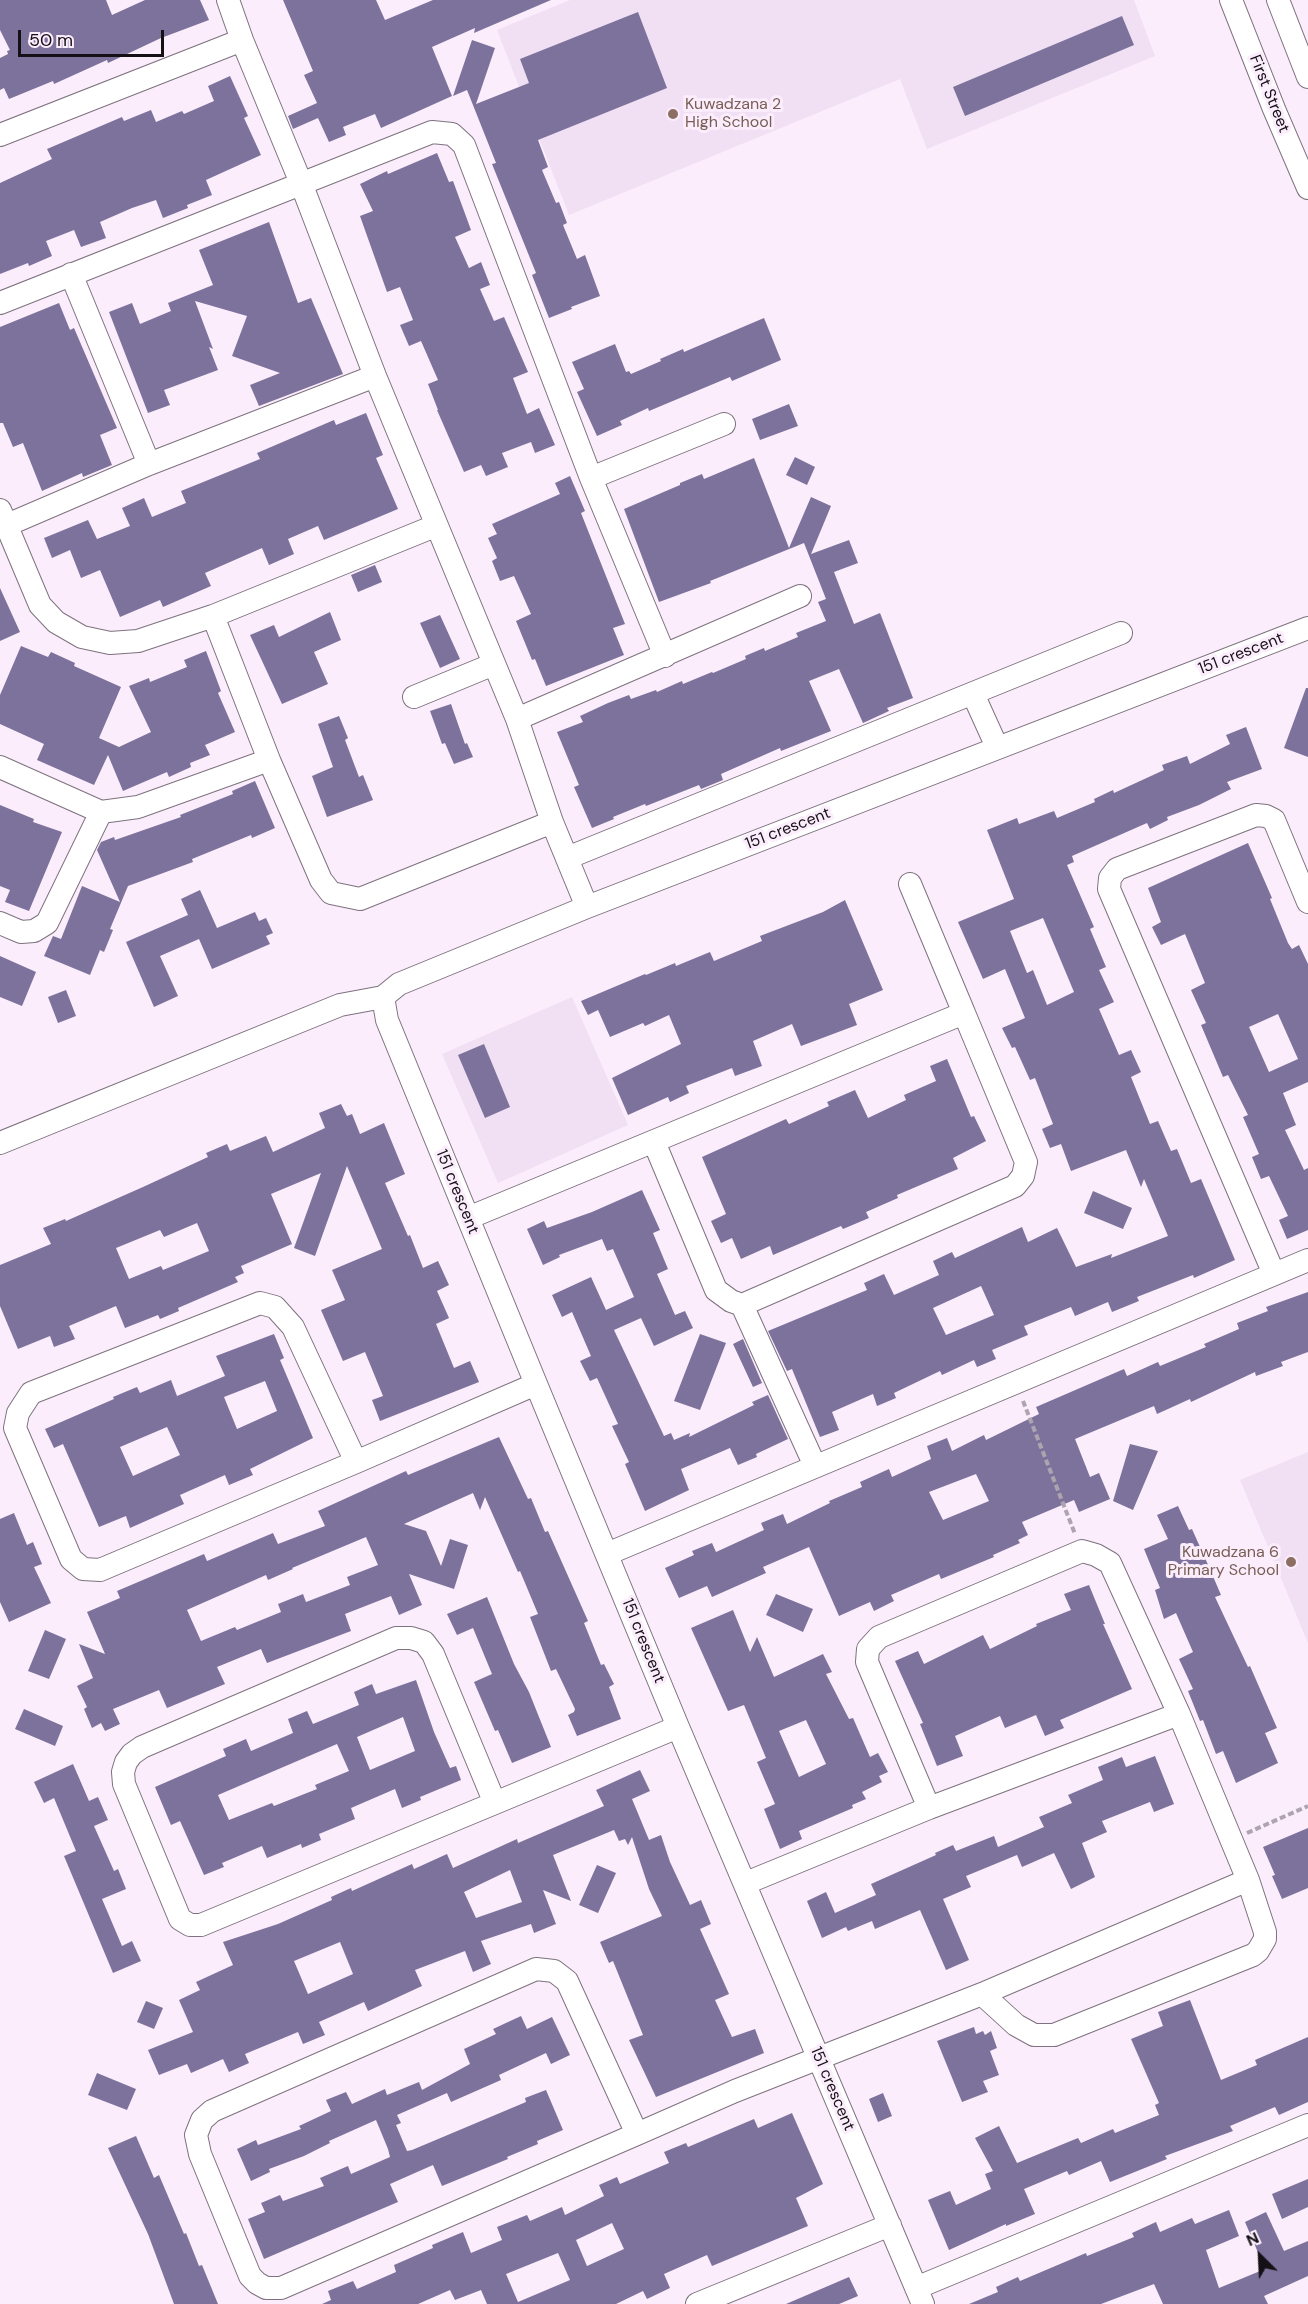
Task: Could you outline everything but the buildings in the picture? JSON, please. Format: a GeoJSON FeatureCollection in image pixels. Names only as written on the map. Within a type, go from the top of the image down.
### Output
{"type":"FeatureCollection","features":[{"type":"Feature","properties":{"kind":"street"},"geometry":{"type":"LineString","coordinates":[[228,0],[435,526],[517,719],[552,822],[587,907]]}},
{"type":"Feature","properties":{"kind":"street","name":"First Street"},"geometry":{"type":"LineString","coordinates":[[1231,0],[1308,188]]}},
{"type":"Feature","properties":{"kind":"street"},"geometry":{"type":"LineString","coordinates":[[1278,0],[1308,76]]}},
{"type":"Feature","properties":{"kind":"street"},"geometry":{"type":"LineString","coordinates":[[0,135],[242,40]]}},
{"type":"Feature","properties":{"kind":"street"},"geometry":{"type":"LineString","coordinates":[[0,303],[432,132],[452,134],[464,145],[591,478],[665,656]]}},
{"type":"Feature","properties":{"kind":"street"},"geometry":{"type":"LineString","coordinates":[[71,274],[149,464]]}},
{"type":"Feature","properties":{"kind":"street"},"geometry":{"type":"LineString","coordinates":[[375,376],[4,518],[40,605],[56,622],[82,637],[110,643],[138,642],[213,616],[435,526]]}},
{"type":"Feature","properties":{"kind":"street"},"geometry":{"type":"LineString","coordinates":[[591,478],[724,424]]}},
{"type":"Feature","properties":{"kind":"street"},"geometry":{"type":"LineString","coordinates":[[517,719],[800,596]]}},
{"type":"Feature","properties":{"kind":"street"},"geometry":{"type":"LineString","coordinates":[[213,616],[269,760],[321,880],[332,893],[360,899],[552,822]]}},
{"type":"Feature","properties":{"kind":"street","name":"151 crescent"},"geometry":{"type":"LineString","coordinates":[[919,2296],[536,1384],[387,1020],[383,997],[399,984],[587,907],[1308,628]]}},
{"type":"Feature","properties":{"kind":"street"},"geometry":{"type":"LineString","coordinates":[[567,858],[1121,633]]}},
{"type":"Feature","properties":{"kind":"street"},"geometry":{"type":"LineString","coordinates":[[414,697],[494,664]]}},
{"type":"Feature","properties":{"kind":"street"},"geometry":{"type":"LineString","coordinates":[[973,694],[997,747]]}},
{"type":"Feature","properties":{"kind":"street"},"geometry":{"type":"LineString","coordinates":[[0,767],[101,813],[138,807],[269,760]]}},
{"type":"Feature","properties":{"kind":"street"},"geometry":{"type":"LineString","coordinates":[[0,923],[21,932],[34,931],[47,923],[101,813]]}},
{"type":"Feature","properties":{"kind":"street"},"geometry":{"type":"LineString","coordinates":[[1274,1274],[1109,889],[1110,878],[1117,869],[1256,815],[1266,816],[1274,820],[1308,902]]}},
{"type":"Feature","properties":{"kind":"street"},"geometry":{"type":"LineString","coordinates":[[654,1142],[716,1290],[731,1301],[742,1305],[1014,1186],[1023,1176],[1026,1162],[910,884]]}},
{"type":"Feature","properties":{"kind":"street"},"geometry":{"type":"LineString","coordinates":[[0,1143],[340,1005],[383,997]]}},
{"type":"Feature","properties":{"kind":"street"},"geometry":{"type":"LineString","coordinates":[[468,1218],[964,1013]]}},
{"type":"Feature","properties":{"kind":"street"},"geometry":{"type":"LineString","coordinates":[[607,1554],[1308,1260]]}},
{"type":"Feature","properties":{"kind":"street"},"geometry":{"type":"LineString","coordinates":[[357,1462],[293,1327],[275,1307],[260,1303],[31,1393],[18,1413],[15,1428],[71,1560],[82,1569],[100,1570],[357,1462],[536,1384]]}},
{"type":"Feature","properties":{"kind":"street"},"geometry":{"type":"LineString","coordinates":[[742,1305],[815,1467]]}},
{"type":"Feature","properties":{"kind":"street"},"geometry":{"type":"LineString","coordinates":[[929,1808],[867,1662],[868,1649],[879,1637],[1082,1551],[1096,1555],[1110,1563],[1179,1714],[1248,1880],[1265,1932],[1262,1946],[1253,1955],[1054,2035],[1034,2035],[1016,2025],[982,1994]]}},
{"type":"Feature","properties":{"kind":"street"},"geometry":{"type":"LineString","coordinates":[[494,1802],[433,1654],[424,1642],[411,1638],[396,1638],[142,1747],[132,1754],[123,1772],[124,1784],[180,1919],[190,1925],[201,1925],[678,1726]]}},
{"type":"Feature","properties":{"kind":"street"},"geometry":{"type":"LineString","coordinates":[[746,1883],[929,1808],[1179,1714]]}},
{"type":"Feature","properties":{"kind":"street"},"geometry":{"type":"LineString","coordinates":[[638,2134],[567,1981],[554,1971],[536,1969],[212,2111],[202,2120],[196,2135],[200,2154],[250,2276],[266,2288],[280,2288],[819,2057],[982,1994],[1248,1880]]}},
{"type":"Feature","properties":{"kind":"street"},"geometry":{"type":"LineString","coordinates":[[919,2296],[1308,2125]]}},
{"type":"Feature","properties":{"kind":"street"},"geometry":{"type":"LineString","coordinates":[[704,2303],[890,2225]]}},
{"type":"Feature","properties":{"kind":"path"},"geometry":{"type":"LineString","coordinates":[[1015,1382],[1082,1551]]}},
{"type":"Feature","properties":{"kind":"path"},"geometry":{"type":"LineString","coordinates":[[1230,1840],[1308,1806]]}},
{"type":"Feature","properties":{"kind":"shaded area","name":"Kuwadzana 2 High School"},"geometry":{"type":"Polygon","coordinates":[[[570,0],[1134,0],[1155,56],[927,149],[900,79],[569,215],[497,30],[570,0]]]}},
{"type":"Feature","properties":{"kind":"shaded area"},"geometry":{"type":"Polygon","coordinates":[[[572,997],[628,1125],[498,1183],[442,1054],[572,997]]]}},
{"type":"Feature","properties":{"kind":"shaded area","name":"Kuwadzana 6 Primary School"},"geometry":{"type":"Polygon","coordinates":[[[1308,1452],[1308,1643],[1240,1480],[1308,1452]]]}},
{"type":"Feature","properties":{"kind":"place","name":"Kuwadzana 2 High School"},"geometry":{"type":"Point","coordinates":[673,114]}},
{"type":"Feature","properties":{"kind":"place","name":"Kuwadzana 6 Primary School"},"geometry":{"type":"Point","coordinates":[1291,1562]}}]}
